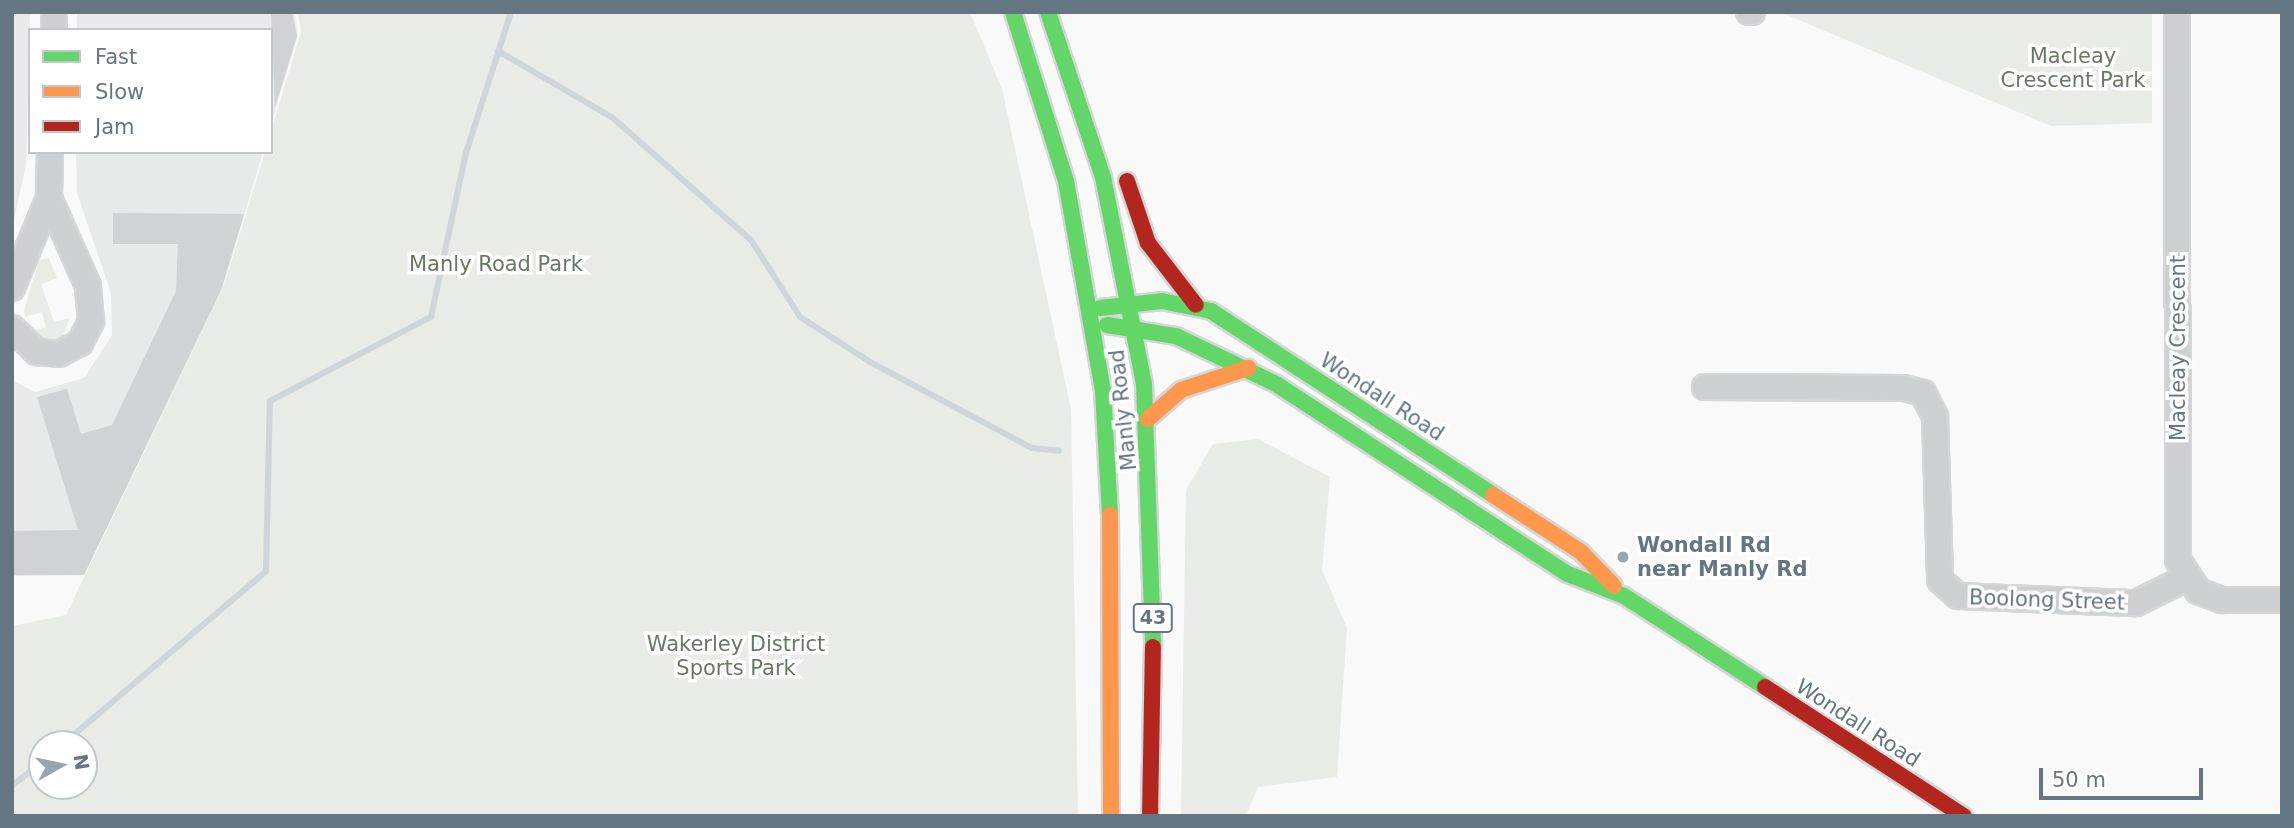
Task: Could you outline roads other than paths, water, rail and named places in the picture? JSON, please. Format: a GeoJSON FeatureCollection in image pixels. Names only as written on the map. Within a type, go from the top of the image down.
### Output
{"type":"FeatureCollection","features":[{"type":"Feature","properties":{"kind":"main road","name":"Manly Road"},"geometry":{"type":"LineString","coordinates":[[1013,12],[1052,127],[1092,316],[1111,495],[1111,816]]}},
{"type":"Feature","properties":{"kind":"main road","name":"Manly Road"},"geometry":{"type":"LineString","coordinates":[[1048,12],[1103,177],[1131,303],[1148,419],[1154,553],[1150,816]]}},
{"type":"Feature","properties":{"kind":"main road"},"geometry":{"type":"LineString","coordinates":[[1065,12],[1074,29]]}},
{"type":"Feature","properties":{"kind":"main road"},"geometry":{"type":"LineString","coordinates":[[1122,166],[1148,243],[1196,305]]}},
{"type":"Feature","properties":{"kind":"main road"},"geometry":{"type":"LineString","coordinates":[[1092,316],[1131,303],[1196,305]]}},
{"type":"Feature","properties":{"kind":"main road","name":"Wondall Road"},"geometry":{"type":"LineString","coordinates":[[1196,305],[1581,552],[1624,596]]}},
{"type":"Feature","properties":{"kind":"main road","name":"Wondall Road"},"geometry":{"type":"LineString","coordinates":[[1092,316],[1176,336],[1248,368],[1568,574],[1624,596],[1964,816]]}},
{"type":"Feature","properties":{"kind":"main road"},"geometry":{"type":"LineString","coordinates":[[1148,419],[1181,390],[1248,368]]}},
{"type":"Feature","properties":{"kind":"street","name":"Macleay Crescent"},"geometry":{"type":"LineString","coordinates":[[2177,12],[2178,560],[2185,579]]}},
{"type":"Feature","properties":{"kind":"street"},"geometry":{"type":"LineString","coordinates":[[12,288],[48,198],[50,154]]}},
{"type":"Feature","properties":{"kind":"street"},"geometry":{"type":"LineString","coordinates":[[12,328],[37,352],[59,354],[80,343],[91,321],[88,286],[48,198]]}},
{"type":"Feature","properties":{"kind":"street","name":"Boolong Street"},"geometry":{"type":"LineString","coordinates":[[1705,387],[1923,393],[1935,417],[1940,580],[1958,596],[2136,603],[2185,579]]}},
{"type":"Feature","properties":{"kind":"street"},"geometry":{"type":"LineString","coordinates":[[2185,579],[2222,600],[2282,600]]}},
{"type":"Feature","properties":{"kind":"waterway"},"geometry":{"type":"LineString","coordinates":[[79,730],[266,571],[270,401],[431,317],[466,153],[511,12]]}},
{"type":"Feature","properties":{"kind":"waterway"},"geometry":{"type":"LineString","coordinates":[[498,51],[613,118],[751,240],[800,317],[870,362],[1032,448],[1059,451]]}},
{"type":"Feature","properties":{"kind":"waterway"},"geometry":{"type":"LineString","coordinates":[[12,786],[28,773]]}},
{"type":"Feature","properties":{"kind":"place","name":"Wondall Rd near Manly Rd"},"geometry":{"type":"Point","coordinates":[1623,557]}},
{"type":"Feature","properties":{"kind":"park label","name":"Macleay Crescent Park"},"geometry":{"type":"Point","coordinates":[2073,68]}},
{"type":"Feature","properties":{"kind":"park label","name":"Manly Road Park"},"geometry":{"type":"Point","coordinates":[496,264]}},
{"type":"Feature","properties":{"kind":"park label","name":"Wakerley District Sports Park"},"geometry":{"type":"Point","coordinates":[736,656]}}]}
